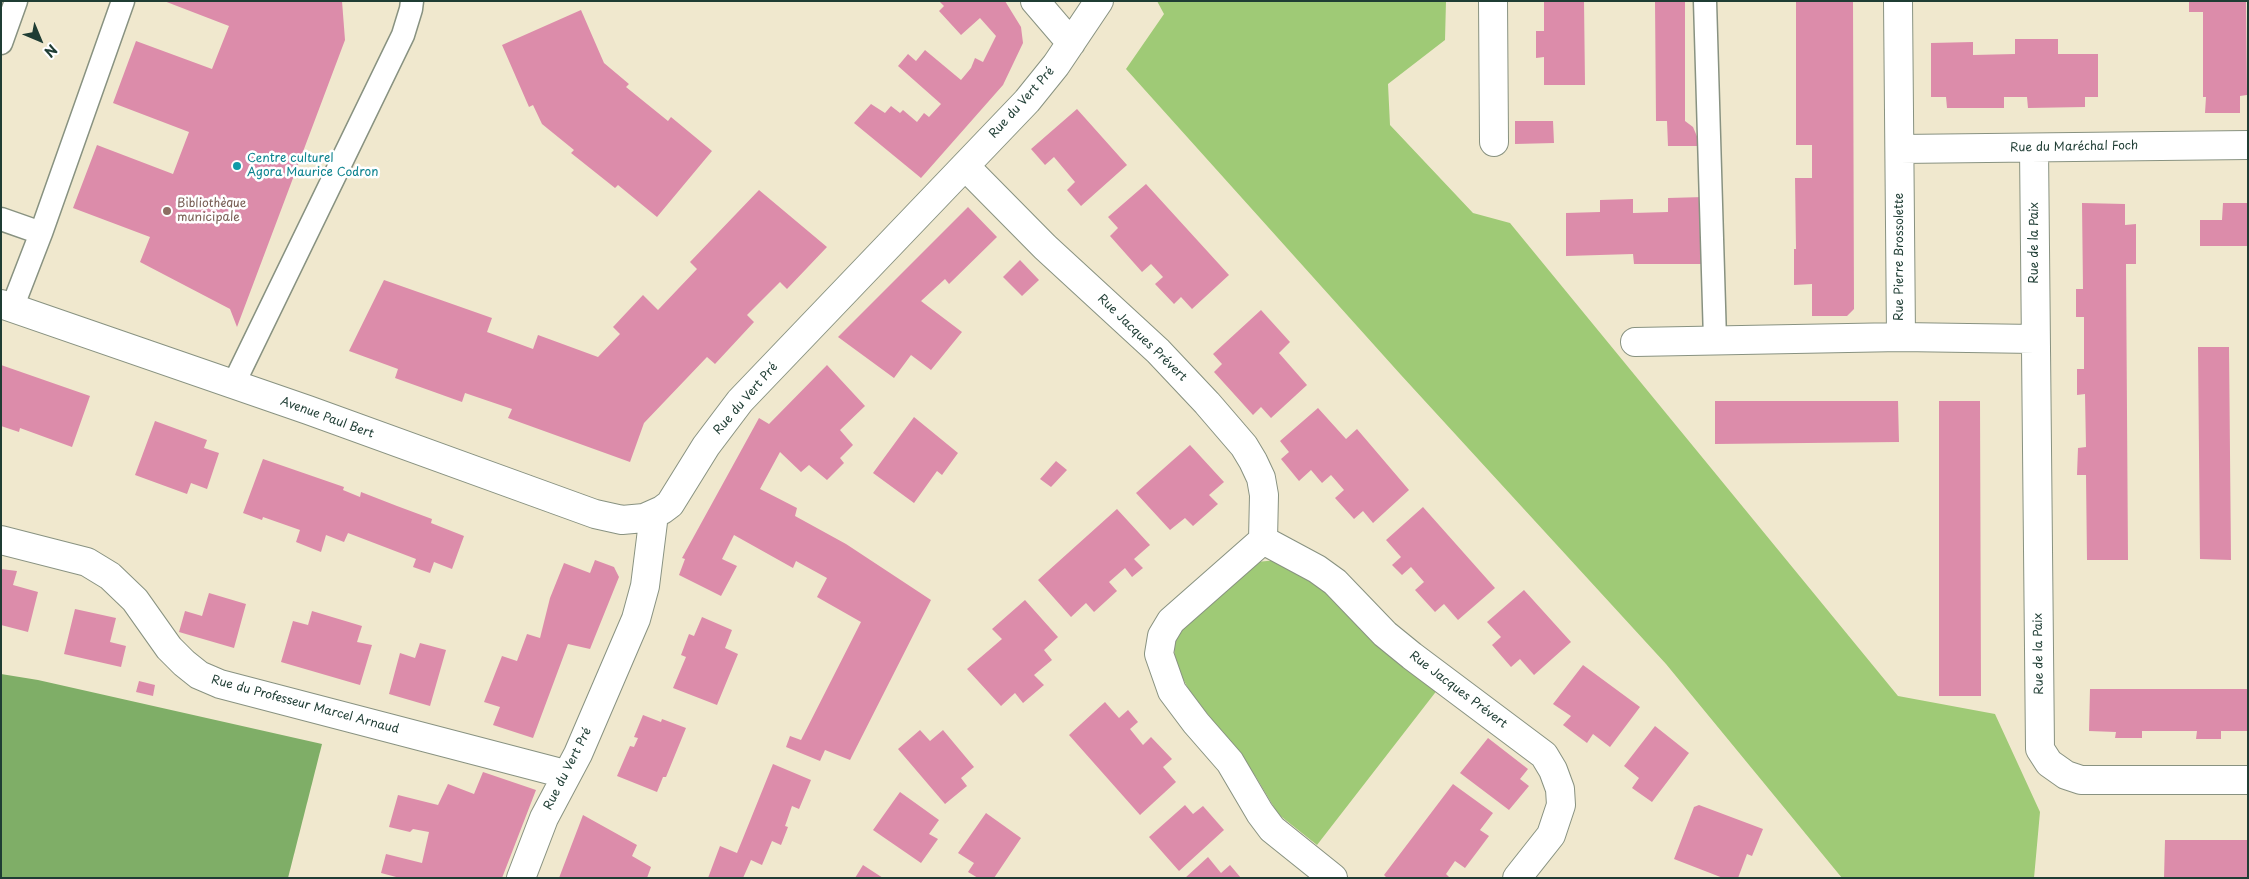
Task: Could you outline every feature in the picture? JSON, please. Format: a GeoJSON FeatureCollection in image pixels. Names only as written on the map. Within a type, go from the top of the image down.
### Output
{"type":"FeatureCollection","features":[{"type":"Feature","properties":{"kind":"street"},"geometry":{"type":"LineString","coordinates":[[1034,1],[1072,43]]}},
{"type":"Feature","properties":{"kind":"street","name":"Rue du Vert Pré"},"geometry":{"type":"LineString","coordinates":[[521,878],[544,818],[586,735],[636,620],[645,586],[654,514],[670,504],[706,446],[740,401],[1027,100],[1072,43],[1100,1]]}},
{"type":"Feature","properties":{"kind":"street"},"geometry":{"type":"LineString","coordinates":[[1493,1],[1494,142]]}},
{"type":"Feature","properties":{"kind":"street","name":"Rue Pierre Brossolette"},"geometry":{"type":"LineString","coordinates":[[1635,342],[1900,337],[1898,1]]}},
{"type":"Feature","properties":{"kind":"street","name":"Rue du Maréchal Foch"},"geometry":{"type":"LineString","coordinates":[[1900,149],[2248,145]]}},
{"type":"Feature","properties":{"kind":"street","name":"Rue de la Paix"},"geometry":{"type":"LineString","coordinates":[[2034,148],[2040,749],[2049,763],[2066,775],[2081,780],[2248,780]]}},
{"type":"Feature","properties":{"kind":"street","name":"Rue Jacques Prévert"},"geometry":{"type":"LineString","coordinates":[[965,166],[1046,246],[1158,351],[1244,446],[1261,478],[1264,495],[1263,540],[1335,582],[1384,634],[1544,755],[1553,770],[1560,789],[1562,804],[1551,834],[1517,878]]}},
{"type":"Feature","properties":{"kind":"street","name":"Avenue Paul Bert"},"geometry":{"type":"LineString","coordinates":[[6,306],[595,514],[634,520],[654,514]]}},
{"type":"Feature","properties":{"kind":"street"},"geometry":{"type":"LineString","coordinates":[[1900,337],[2035,339]]}},
{"type":"Feature","properties":{"kind":"street","name":"Rue du Professeur Marcel Arnaud"},"geometry":{"type":"LineString","coordinates":[[1,540],[87,562],[110,576],[135,600],[169,648],[199,676],[220,684],[566,774]]}},
{"type":"Feature","properties":{"kind":"street"},"geometry":{"type":"LineString","coordinates":[[1263,540],[1171,621],[1162,636],[1159,654],[1172,691],[1196,723],[1230,762],[1260,813],[1272,828],[1333,878]]}},
{"type":"Feature","properties":{"kind":"lane"},"geometry":{"type":"LineString","coordinates":[[1,43],[16,1]]}},
{"type":"Feature","properties":{"kind":"lane"},"geometry":{"type":"LineString","coordinates":[[6,306],[41,234],[123,1]]}},
{"type":"Feature","properties":{"kind":"lane"},"geometry":{"type":"LineString","coordinates":[[233,385],[403,35],[412,9],[412,1]]}},
{"type":"Feature","properties":{"kind":"lane"},"geometry":{"type":"LineString","coordinates":[[1704,1],[1715,340]]}},
{"type":"Feature","properties":{"kind":"lane"},"geometry":{"type":"LineString","coordinates":[[1,220],[41,234]]}},
{"type":"Feature","properties":{"kind":"green space"},"geometry":{"type":"Polygon","coordinates":[[[1157,1],[1446,1],[1445,40],[1388,84],[1390,125],[1473,213],[1510,223],[1898,696],[1995,714],[2040,812],[2034,878],[1842,878],[1666,664],[1401,375],[1126,69],[1164,14],[1157,1]]]}},
{"type":"Feature","properties":{"kind":"green space"},"geometry":{"type":"Polygon","coordinates":[[[1277,560],[1303,570],[1438,689],[1317,845],[1278,814],[1256,777],[1189,690],[1175,664],[1174,645],[1180,628],[1257,562],[1277,560]]]}},
{"type":"Feature","properties":{"kind":"green space"},"geometry":{"type":"Polygon","coordinates":[[[1,674],[38,680],[322,744],[288,878],[1,878],[1,674]]]}},
{"type":"Feature","properties":{"kind":"building","name":"Centre culturel Agora Maurice Codron"},"geometry":{"type":"Polygon","coordinates":[[[164,1],[342,1],[345,40],[237,327],[230,309],[140,262],[150,237],[73,208],[97,145],[173,174],[189,132],[113,103],[136,41],[212,69],[229,26],[164,1]]]}},
{"type":"Feature","properties":{"kind":"building"},"geometry":{"type":"Polygon","coordinates":[[[939,1],[1005,1],[1021,27],[1023,43],[1003,85],[921,178],[854,123],[871,104],[885,113],[891,106],[900,113],[903,110],[917,122],[924,113],[929,117],[941,104],[898,66],[908,54],[916,61],[925,50],[961,80],[971,68],[975,58],[983,62],[996,36],[980,18],[961,35],[939,11],[944,6],[939,1]]]}},
{"type":"Feature","properties":{"kind":"building"},"geometry":{"type":"Polygon","coordinates":[[[1544,1],[1584,1],[1585,85],[1544,85],[1544,57],[1536,58],[1536,31],[1544,31],[1544,1]]]}},
{"type":"Feature","properties":{"kind":"building"},"geometry":{"type":"Polygon","coordinates":[[[1655,1],[1685,1],[1685,121],[1693,127],[1701,146],[1668,146],[1667,121],[1656,121],[1655,1]]]}},
{"type":"Feature","properties":{"kind":"building"},"geometry":{"type":"Polygon","coordinates":[[[1796,1],[1853,1],[1854,309],[1847,316],[1812,316],[1812,284],[1794,285],[1794,249],[1796,249],[1795,178],[1812,178],[1812,145],[1796,145],[1796,1]]]}},
{"type":"Feature","properties":{"kind":"building"},"geometry":{"type":"Polygon","coordinates":[[[2189,1],[2246,1],[2247,95],[2240,96],[2240,113],[2205,113],[2206,97],[2203,97],[2203,12],[2189,12],[2189,1]]]}},
{"type":"Feature","properties":{"kind":"building"},"geometry":{"type":"Polygon","coordinates":[[[581,10],[604,63],[629,84],[626,87],[668,121],[671,117],[712,151],[657,217],[618,185],[615,188],[571,153],[574,150],[542,124],[533,105],[529,107],[502,45],[581,10]]]}},
{"type":"Feature","properties":{"kind":"building"},"geometry":{"type":"Polygon","coordinates":[[[2015,39],[2058,39],[2058,54],[2098,54],[2098,97],[2085,97],[2085,107],[2028,108],[2027,97],[2004,97],[2004,108],[1947,108],[1946,97],[1931,97],[1931,43],[1973,42],[1973,55],[2015,54],[2015,39]]]}},
{"type":"Feature","properties":{"kind":"building"},"geometry":{"type":"Polygon","coordinates":[[[1077,109],[1127,165],[1081,206],[1067,190],[1075,182],[1054,157],[1045,165],[1031,149],[1077,109]]]}},
{"type":"Feature","properties":{"kind":"building"},"geometry":{"type":"Polygon","coordinates":[[[1515,121],[1553,121],[1554,143],[1515,144],[1515,121]]]}},
{"type":"Feature","properties":{"kind":"building"},"geometry":{"type":"Polygon","coordinates":[[[1146,184],[1229,275],[1192,309],[1181,297],[1174,304],[1155,284],[1163,277],[1151,264],[1142,272],[1110,236],[1118,228],[1108,217],[1146,184]]]}},
{"type":"Feature","properties":{"kind":"building"},"geometry":{"type":"Polygon","coordinates":[[[759,190],[827,247],[787,289],[780,282],[747,315],[754,322],[715,364],[707,357],[644,423],[630,462],[508,418],[512,409],[465,393],[462,402],[395,378],[398,369],[349,351],[384,280],[492,318],[487,332],[533,349],[538,335],[598,357],[620,334],[613,327],[643,295],[658,310],[697,269],[690,262],[759,190]]]}},
{"type":"Feature","properties":{"kind":"building"},"geometry":{"type":"Polygon","coordinates":[[[1704,197],[1705,264],[1634,264],[1633,254],[1566,256],[1566,213],[1600,212],[1600,200],[1633,199],[1633,213],[1668,212],[1668,198],[1704,197]]]}},
{"type":"Feature","properties":{"kind":"building"},"geometry":{"type":"Polygon","coordinates":[[[2082,203],[2125,204],[2125,225],[2136,224],[2136,264],[2126,264],[2128,560],[2087,560],[2086,475],[2077,475],[2078,448],[2086,447],[2085,394],[2077,395],[2077,369],[2084,369],[2084,317],[2076,317],[2076,289],[2083,289],[2082,203]]]}},
{"type":"Feature","properties":{"kind":"building"},"geometry":{"type":"Polygon","coordinates":[[[2223,203],[2248,203],[2248,246],[2200,246],[2200,220],[2222,220],[2223,203]]]}},
{"type":"Feature","properties":{"kind":"building"},"geometry":{"type":"Polygon","coordinates":[[[968,207],[997,237],[949,284],[945,279],[921,301],[962,332],[931,370],[911,355],[894,378],[838,337],[968,207]]]}},
{"type":"Feature","properties":{"kind":"building"},"geometry":{"type":"Polygon","coordinates":[[[1020,260],[1039,280],[1022,296],[1003,277],[1020,260]]]}},
{"type":"Feature","properties":{"kind":"building"},"geometry":{"type":"Polygon","coordinates":[[[1261,310],[1290,342],[1279,353],[1307,385],[1271,418],[1261,407],[1253,415],[1214,372],[1222,364],[1213,354],[1261,310]]]}},
{"type":"Feature","properties":{"kind":"building"},"geometry":{"type":"Polygon","coordinates":[[[2198,347],[2229,347],[2231,560],[2200,559],[2198,347]]]}},
{"type":"Feature","properties":{"kind":"building"},"geometry":{"type":"Polygon","coordinates":[[[1,365],[90,396],[72,447],[20,428],[19,432],[1,426],[1,365]]]}},
{"type":"Feature","properties":{"kind":"building"},"geometry":{"type":"Polygon","coordinates":[[[827,365],[865,406],[840,430],[853,445],[840,458],[844,463],[827,480],[809,465],[801,472],[780,452],[760,489],[797,508],[795,516],[846,544],[931,600],[850,760],[825,750],[820,761],[786,747],[790,736],[801,740],[861,622],[817,597],[827,578],[796,561],[793,568],[734,535],[722,559],[737,566],[721,596],[679,575],[685,559],[682,558],[759,418],[769,424],[827,365]]]}},
{"type":"Feature","properties":{"kind":"building"},"geometry":{"type":"Polygon","coordinates":[[[1715,401],[1898,401],[1899,442],[1715,444],[1715,401]]]}},
{"type":"Feature","properties":{"kind":"building"},"geometry":{"type":"Polygon","coordinates":[[[1939,401],[1980,401],[1981,696],[1939,696],[1939,401]]]}},
{"type":"Feature","properties":{"kind":"building"},"geometry":{"type":"Polygon","coordinates":[[[1318,408],[1346,439],[1357,429],[1409,490],[1373,523],[1363,511],[1354,519],[1335,498],[1344,490],[1331,475],[1322,483],[1311,470],[1299,481],[1281,459],[1289,452],[1280,441],[1318,408]]]}},
{"type":"Feature","properties":{"kind":"building"},"geometry":{"type":"Polygon","coordinates":[[[914,417],[958,453],[942,475],[937,471],[914,503],[873,473],[914,417]]]}},
{"type":"Feature","properties":{"kind":"building"},"geometry":{"type":"Polygon","coordinates":[[[155,421],[207,440],[204,448],[219,453],[207,489],[191,483],[187,494],[135,475],[155,421]]]}},
{"type":"Feature","properties":{"kind":"building"},"geometry":{"type":"Polygon","coordinates":[[[1190,445],[1224,482],[1209,495],[1218,504],[1193,526],[1185,518],[1170,530],[1136,493],[1190,445]]]}},
{"type":"Feature","properties":{"kind":"building"},"geometry":{"type":"Polygon","coordinates":[[[263,459],[344,487],[343,490],[360,497],[361,492],[432,519],[431,523],[464,536],[452,569],[434,562],[430,573],[413,567],[416,559],[348,533],[344,542],[326,535],[321,552],[296,542],[300,530],[263,517],[262,520],[243,513],[263,459]]]}},
{"type":"Feature","properties":{"kind":"building"},"geometry":{"type":"Polygon","coordinates":[[[1056,461],[1067,470],[1051,487],[1040,479],[1056,461]]]}},
{"type":"Feature","properties":{"kind":"building"},"geometry":{"type":"Polygon","coordinates":[[[1423,507],[1495,588],[1458,620],[1444,604],[1435,612],[1415,590],[1424,582],[1411,567],[1402,575],[1392,565],[1401,557],[1386,540],[1423,507]]]}},
{"type":"Feature","properties":{"kind":"building"},"geometry":{"type":"Polygon","coordinates":[[[1117,509],[1150,545],[1134,559],[1143,568],[1132,577],[1125,568],[1109,582],[1117,591],[1094,612],[1086,603],[1071,617],[1038,580],[1117,509]]]}},
{"type":"Feature","properties":{"kind":"building"},"geometry":{"type":"Polygon","coordinates":[[[595,560],[614,567],[619,577],[590,649],[568,644],[533,738],[493,725],[500,707],[484,702],[502,656],[517,661],[527,634],[540,638],[550,598],[564,563],[590,573],[595,560]]]}},
{"type":"Feature","properties":{"kind":"building"},"geometry":{"type":"Polygon","coordinates":[[[1,569],[17,571],[13,585],[38,592],[28,632],[1,625],[1,569]]]}},
{"type":"Feature","properties":{"kind":"building"},"geometry":{"type":"Polygon","coordinates":[[[1524,590],[1571,642],[1534,675],[1520,659],[1511,667],[1492,645],[1501,637],[1487,622],[1524,590]]]}},
{"type":"Feature","properties":{"kind":"building"},"geometry":{"type":"Polygon","coordinates":[[[209,593],[246,604],[234,648],[179,632],[185,611],[202,616],[209,593]]]}},
{"type":"Feature","properties":{"kind":"building"},"geometry":{"type":"Polygon","coordinates":[[[1025,600],[1058,637],[1044,650],[1052,660],[1034,675],[1044,685],[1023,703],[1015,693],[1001,706],[967,669],[1002,639],[992,629],[1025,600]]]}},
{"type":"Feature","properties":{"kind":"building"},"geometry":{"type":"Polygon","coordinates":[[[75,609],[116,618],[110,642],[126,646],[121,667],[64,654],[75,609]]]}},
{"type":"Feature","properties":{"kind":"building"},"geometry":{"type":"Polygon","coordinates":[[[312,611],[362,626],[357,642],[372,645],[360,685],[281,662],[293,621],[308,625],[312,611]]]}},
{"type":"Feature","properties":{"kind":"building"},"geometry":{"type":"Polygon","coordinates":[[[702,617],[732,630],[725,648],[738,654],[717,705],[673,688],[686,657],[681,655],[689,634],[694,636],[702,617]]]}},
{"type":"Feature","properties":{"kind":"building"},"geometry":{"type":"Polygon","coordinates":[[[420,643],[446,650],[430,706],[389,694],[400,653],[415,658],[420,643]]]}},
{"type":"Feature","properties":{"kind":"building"},"geometry":{"type":"Polygon","coordinates":[[[1583,665],[1640,707],[1610,747],[1593,734],[1587,743],[1563,725],[1571,716],[1553,704],[1583,665]]]}},
{"type":"Feature","properties":{"kind":"building"},"geometry":{"type":"Polygon","coordinates":[[[139,681],[155,685],[153,696],[136,692],[139,681]]]}},
{"type":"Feature","properties":{"kind":"building"},"geometry":{"type":"Polygon","coordinates":[[[2090,689],[2248,689],[2248,731],[2221,731],[2221,739],[2196,739],[2197,731],[2142,731],[2142,738],[2115,738],[2116,732],[2089,731],[2090,689]]]}},
{"type":"Feature","properties":{"kind":"building"},"geometry":{"type":"Polygon","coordinates":[[[1105,702],[1119,718],[1128,710],[1138,722],[1130,729],[1143,745],[1151,737],[1172,759],[1163,767],[1176,782],[1140,815],[1069,735],[1105,702]]]}},
{"type":"Feature","properties":{"kind":"building"},"geometry":{"type":"Polygon","coordinates":[[[643,715],[661,722],[662,719],[686,728],[666,777],[663,777],[657,792],[617,776],[630,746],[634,747],[638,738],[634,737],[643,715]]]}},
{"type":"Feature","properties":{"kind":"building"},"geometry":{"type":"Polygon","coordinates":[[[1655,726],[1689,753],[1652,802],[1632,788],[1639,778],[1624,766],[1655,726]]]}},
{"type":"Feature","properties":{"kind":"building"},"geometry":{"type":"Polygon","coordinates":[[[920,730],[930,741],[943,730],[974,767],[961,778],[967,786],[945,804],[898,749],[920,730]]]}},
{"type":"Feature","properties":{"kind":"building"},"geometry":{"type":"Polygon","coordinates":[[[1488,738],[1528,769],[1520,779],[1529,786],[1509,810],[1460,773],[1488,738]]]}},
{"type":"Feature","properties":{"kind":"building"},"geometry":{"type":"Polygon","coordinates":[[[773,764],[811,780],[799,809],[792,806],[785,826],[788,827],[781,845],[772,841],[762,865],[751,860],[743,878],[708,878],[720,846],[737,853],[773,764]]]}},
{"type":"Feature","properties":{"kind":"building"},"geometry":{"type":"Polygon","coordinates":[[[483,772],[536,790],[502,878],[400,878],[381,873],[386,854],[422,863],[429,832],[413,829],[410,832],[389,827],[398,795],[438,805],[448,784],[474,794],[483,772]]]}},
{"type":"Feature","properties":{"kind":"building"},"geometry":{"type":"Polygon","coordinates":[[[1453,784],[1493,813],[1480,830],[1489,836],[1465,868],[1455,861],[1446,874],[1450,878],[1387,878],[1384,875],[1453,784]]]}},
{"type":"Feature","properties":{"kind":"building"},"geometry":{"type":"Polygon","coordinates":[[[900,792],[939,820],[929,834],[938,839],[921,863],[873,830],[900,792]]]}},
{"type":"Feature","properties":{"kind":"building"},"geometry":{"type":"Polygon","coordinates":[[[1185,805],[1193,814],[1203,806],[1224,830],[1179,871],[1149,837],[1185,805]]]}},
{"type":"Feature","properties":{"kind":"building"},"geometry":{"type":"Polygon","coordinates":[[[1699,805],[1763,829],[1752,856],[1747,854],[1738,878],[1723,878],[1674,859],[1694,807],[1699,805]]]}},
{"type":"Feature","properties":{"kind":"building"},"geometry":{"type":"Polygon","coordinates":[[[986,813],[1021,838],[994,878],[978,878],[968,872],[974,863],[958,853],[986,813]]]}},
{"type":"Feature","properties":{"kind":"building"},"geometry":{"type":"Polygon","coordinates":[[[583,815],[637,845],[632,856],[651,867],[647,878],[559,878],[583,815]]]}},
{"type":"Feature","properties":{"kind":"building"},"geometry":{"type":"Polygon","coordinates":[[[2165,840],[2248,840],[2248,878],[2164,878],[2165,840]]]}},
{"type":"Feature","properties":{"kind":"building"},"geometry":{"type":"Polygon","coordinates":[[[1208,857],[1221,873],[1230,865],[1241,878],[1185,878],[1208,857]]]}},
{"type":"Feature","properties":{"kind":"building"},"geometry":{"type":"Polygon","coordinates":[[[863,865],[883,878],[855,878],[863,865]]]}},
{"type":"Feature","properties":{"kind":"place","name":"Centre culturel Agora Maurice Codron"},"geometry":{"type":"Point","coordinates":[237,166]}},
{"type":"Feature","properties":{"kind":"place","name":"Bibliothèque municipale"},"geometry":{"type":"Point","coordinates":[167,211]}}]}
